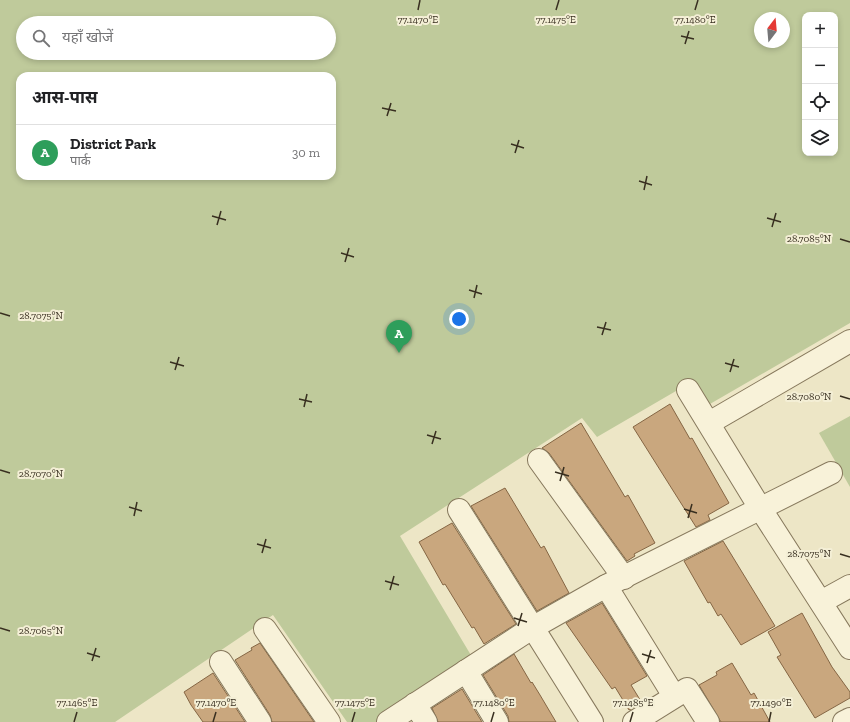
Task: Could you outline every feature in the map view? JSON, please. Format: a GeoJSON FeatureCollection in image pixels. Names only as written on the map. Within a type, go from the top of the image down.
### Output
{"type":"FeatureCollection","features":[{"type":"Feature","properties":{"kind":"street"},"geometry":{"type":"LineString","coordinates":[[709,423],[850,341]]}},
{"type":"Feature","properties":{"kind":"street"},"geometry":{"type":"LineString","coordinates":[[688,390],[760,508],[850,648]]}},
{"type":"Feature","properties":{"kind":"street"},"geometry":{"type":"LineString","coordinates":[[539,460],[615,582],[674,696]]}},
{"type":"Feature","properties":{"kind":"street"},"geometry":{"type":"LineString","coordinates":[[388,722],[420,713],[466,671],[532,628],[615,582],[831,473]]}},
{"type":"Feature","properties":{"kind":"street"},"geometry":{"type":"LineString","coordinates":[[459,510],[592,722]]}},
{"type":"Feature","properties":{"kind":"street"},"geometry":{"type":"LineString","coordinates":[[821,602],[850,586]]}},
{"type":"Feature","properties":{"kind":"street"},"geometry":{"type":"LineString","coordinates":[[265,629],[329,722]]}},
{"type":"Feature","properties":{"kind":"street"},"geometry":{"type":"LineString","coordinates":[[221,662],[260,722]]}},
{"type":"Feature","properties":{"kind":"street"},"geometry":{"type":"LineString","coordinates":[[466,671],[497,722]]}},
{"type":"Feature","properties":{"kind":"street"},"geometry":{"type":"LineString","coordinates":[[634,722],[687,688],[708,722]]}},
{"type":"Feature","properties":{"kind":"street"},"geometry":{"type":"LineString","coordinates":[[844,722],[850,718]]}},
{"type":"Feature","properties":{"kind":"green space"},"geometry":{"type":"Polygon","coordinates":[[[0,0],[850,0],[850,323],[703,408],[688,384],[597,437],[582,418],[400,536],[475,662],[381,722],[347,722],[273,615],[115,722],[0,722],[0,0]]]}},
{"type":"Feature","properties":{"kind":"green space"},"geometry":{"type":"Polygon","coordinates":[[[850,416],[850,487],[819,433],[850,416]]]}},
{"type":"Feature","properties":{"kind":"building"},"geometry":{"type":"Polygon","coordinates":[[[670,404],[690,439],[692,438],[729,503],[708,515],[710,520],[696,527],[633,427],[670,404]]]}},
{"type":"Feature","properties":{"kind":"building"},"geometry":{"type":"Polygon","coordinates":[[[581,423],[625,497],[628,495],[655,543],[634,554],[635,556],[627,561],[549,453],[542,448],[581,423]]]}},
{"type":"Feature","properties":{"kind":"building"},"geometry":{"type":"Polygon","coordinates":[[[505,488],[541,548],[544,546],[569,593],[537,611],[471,506],[505,488]]]}},
{"type":"Feature","properties":{"kind":"building"},"geometry":{"type":"Polygon","coordinates":[[[452,523],[516,624],[484,644],[474,627],[472,628],[445,584],[443,585],[419,542],[452,523]]]}},
{"type":"Feature","properties":{"kind":"building"},"geometry":{"type":"Polygon","coordinates":[[[723,541],[775,626],[741,645],[721,614],[718,616],[710,602],[708,603],[684,561],[723,541]]]}},
{"type":"Feature","properties":{"kind":"building"},"geometry":{"type":"Polygon","coordinates":[[[602,603],[647,676],[631,685],[642,703],[629,710],[615,687],[612,689],[566,623],[602,603]]]}},
{"type":"Feature","properties":{"kind":"building"},"geometry":{"type":"Polygon","coordinates":[[[802,613],[832,667],[850,692],[850,698],[815,718],[777,657],[781,655],[768,632],[802,613]]]}},
{"type":"Feature","properties":{"kind":"building"},"geometry":{"type":"Polygon","coordinates":[[[260,643],[314,722],[272,722],[270,715],[235,660],[252,650],[251,648],[260,643]]]}},
{"type":"Feature","properties":{"kind":"building"},"geometry":{"type":"Polygon","coordinates":[[[514,654],[556,722],[509,722],[508,716],[483,675],[514,654]]]}},
{"type":"Feature","properties":{"kind":"building"},"geometry":{"type":"Polygon","coordinates":[[[732,663],[751,695],[754,693],[770,722],[721,722],[699,685],[717,675],[716,672],[732,663]]]}},
{"type":"Feature","properties":{"kind":"building"},"geometry":{"type":"Polygon","coordinates":[[[213,673],[245,722],[203,722],[191,705],[184,692],[213,673]]]}},
{"type":"Feature","properties":{"kind":"building"},"geometry":{"type":"Polygon","coordinates":[[[462,689],[482,722],[438,722],[432,708],[462,689]]]}},
{"type":"Feature","properties":{"kind":"place","name":"District Park"},"geometry":{"type":"Point","coordinates":[399,353]}}]}
